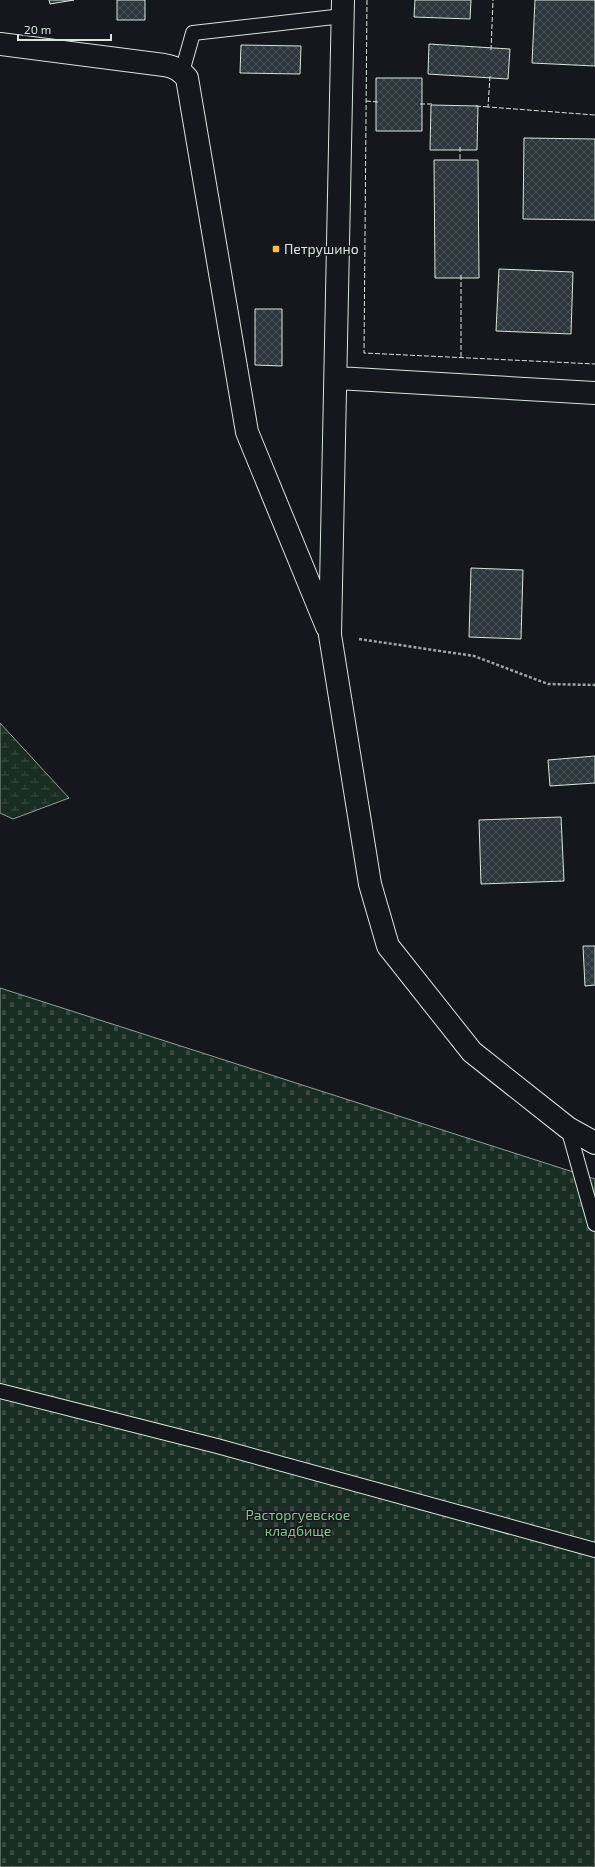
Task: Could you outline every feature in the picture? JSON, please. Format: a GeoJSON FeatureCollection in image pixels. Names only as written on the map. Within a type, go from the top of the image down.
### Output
{"type":"FeatureCollection","features":[{"type":"Feature","properties":{"kind":"street"},"geometry":{"type":"LineString","coordinates":[[343,8],[337,378],[330,635],[370,884],[388,946],[472,1052],[568,1128],[595,1143]]}},
{"type":"Feature","properties":{"kind":"street"},"geometry":{"type":"LineString","coordinates":[[0,44],[164,65],[174,67],[182,72],[187,78],[247,432],[330,635]]}},
{"type":"Feature","properties":{"kind":"street"},"geometry":{"type":"LineString","coordinates":[[337,378],[595,393]]}},
{"type":"Feature","properties":{"kind":"lane"},"geometry":{"type":"LineString","coordinates":[[182,72],[193,33],[343,8]]}},
{"type":"Feature","properties":{"kind":"lane"},"geometry":{"type":"LineString","coordinates":[[568,1128],[595,1224]]}},
{"type":"Feature","properties":{"kind":"lane"},"geometry":{"type":"LineString","coordinates":[[0,1391],[224,1448],[595,1550]]}},
{"type":"Feature","properties":{"kind":"path"},"geometry":{"type":"LineString","coordinates":[[330,635],[474,656],[548,684],[595,685]]}},
{"type":"Feature","properties":{"kind":"green space"},"geometry":{"type":"Polygon","coordinates":[[[0,723],[69,798],[13,819],[0,813],[0,723]]]}},
{"type":"Feature","properties":{"kind":"green space","name":"Расторгуевское кладбище"},"geometry":{"type":"Polygon","coordinates":[[[0,988],[595,1179],[595,1867],[0,1867],[0,988]]]}},
{"type":"Feature","properties":{"kind":"building"},"geometry":{"type":"Polygon","coordinates":[[[49,0],[74,0],[50,4],[49,0]]]}},
{"type":"Feature","properties":{"kind":"building"},"geometry":{"type":"Polygon","coordinates":[[[117,0],[145,0],[145,20],[117,20],[117,0]]]}},
{"type":"Feature","properties":{"kind":"building"},"geometry":{"type":"Polygon","coordinates":[[[415,0],[471,0],[470,19],[414,17],[415,0]]]}},
{"type":"Feature","properties":{"kind":"building"},"geometry":{"type":"Polygon","coordinates":[[[535,0],[595,0],[595,66],[532,63],[535,0]]]}},
{"type":"Feature","properties":{"kind":"building"},"geometry":{"type":"Polygon","coordinates":[[[429,44],[510,49],[508,79],[428,74],[429,44]]]}},
{"type":"Feature","properties":{"kind":"building"},"geometry":{"type":"Polygon","coordinates":[[[241,45],[301,46],[300,74],[240,73],[241,45]]]}},
{"type":"Feature","properties":{"kind":"building"},"geometry":{"type":"Polygon","coordinates":[[[376,78],[422,78],[422,131],[376,131],[376,78]]]}},
{"type":"Feature","properties":{"kind":"building"},"geometry":{"type":"Polygon","coordinates":[[[431,105],[478,106],[477,150],[430,150],[431,105]]]}},
{"type":"Feature","properties":{"kind":"building"},"geometry":{"type":"Polygon","coordinates":[[[524,138],[595,139],[595,220],[523,219],[524,138]]]}},
{"type":"Feature","properties":{"kind":"building"},"geometry":{"type":"Polygon","coordinates":[[[434,160],[478,160],[479,278],[435,278],[434,160]]]}},
{"type":"Feature","properties":{"kind":"building"},"geometry":{"type":"Polygon","coordinates":[[[499,269],[573,272],[571,334],[496,331],[499,269]]]}},
{"type":"Feature","properties":{"kind":"building"},"geometry":{"type":"Polygon","coordinates":[[[255,309],[282,309],[282,366],[255,365],[255,309]]]}},
{"type":"Feature","properties":{"kind":"building"},"geometry":{"type":"Polygon","coordinates":[[[471,568],[523,570],[521,639],[469,637],[471,568]]]}},
{"type":"Feature","properties":{"kind":"building"},"geometry":{"type":"Polygon","coordinates":[[[595,756],[595,783],[550,786],[548,760],[595,756]]]}},
{"type":"Feature","properties":{"kind":"building"},"geometry":{"type":"Polygon","coordinates":[[[561,817],[564,881],[481,884],[479,820],[561,817]]]}},
{"type":"Feature","properties":{"kind":"building"},"geometry":{"type":"Polygon","coordinates":[[[583,946],[595,946],[595,985],[585,986],[583,946]]]}},
{"type":"Feature","properties":{"kind":"fence"},"geometry":{"type":"LineString","coordinates":[[367,0],[364,353],[595,364]]}},
{"type":"Feature","properties":{"kind":"fence"},"geometry":{"type":"LineString","coordinates":[[491,50],[493,0]]}},
{"type":"Feature","properties":{"kind":"fence"},"geometry":{"type":"LineString","coordinates":[[490,76],[488,107],[595,115]]}},
{"type":"Feature","properties":{"kind":"fence"},"geometry":{"type":"LineString","coordinates":[[366,101],[378,102]]}},
{"type":"Feature","properties":{"kind":"fence"},"geometry":{"type":"LineString","coordinates":[[420,104],[434,104]]}},
{"type":"Feature","properties":{"kind":"fence"},"geometry":{"type":"LineString","coordinates":[[476,106],[488,107]]}},
{"type":"Feature","properties":{"kind":"fence"},"geometry":{"type":"LineString","coordinates":[[460,147],[460,161]]}},
{"type":"Feature","properties":{"kind":"fence"},"geometry":{"type":"LineString","coordinates":[[461,275],[461,357]]}},
{"type":"Feature","properties":{"kind":"place","name":"Петрушино"},"geometry":{"type":"Point","coordinates":[276,249]}}]}
